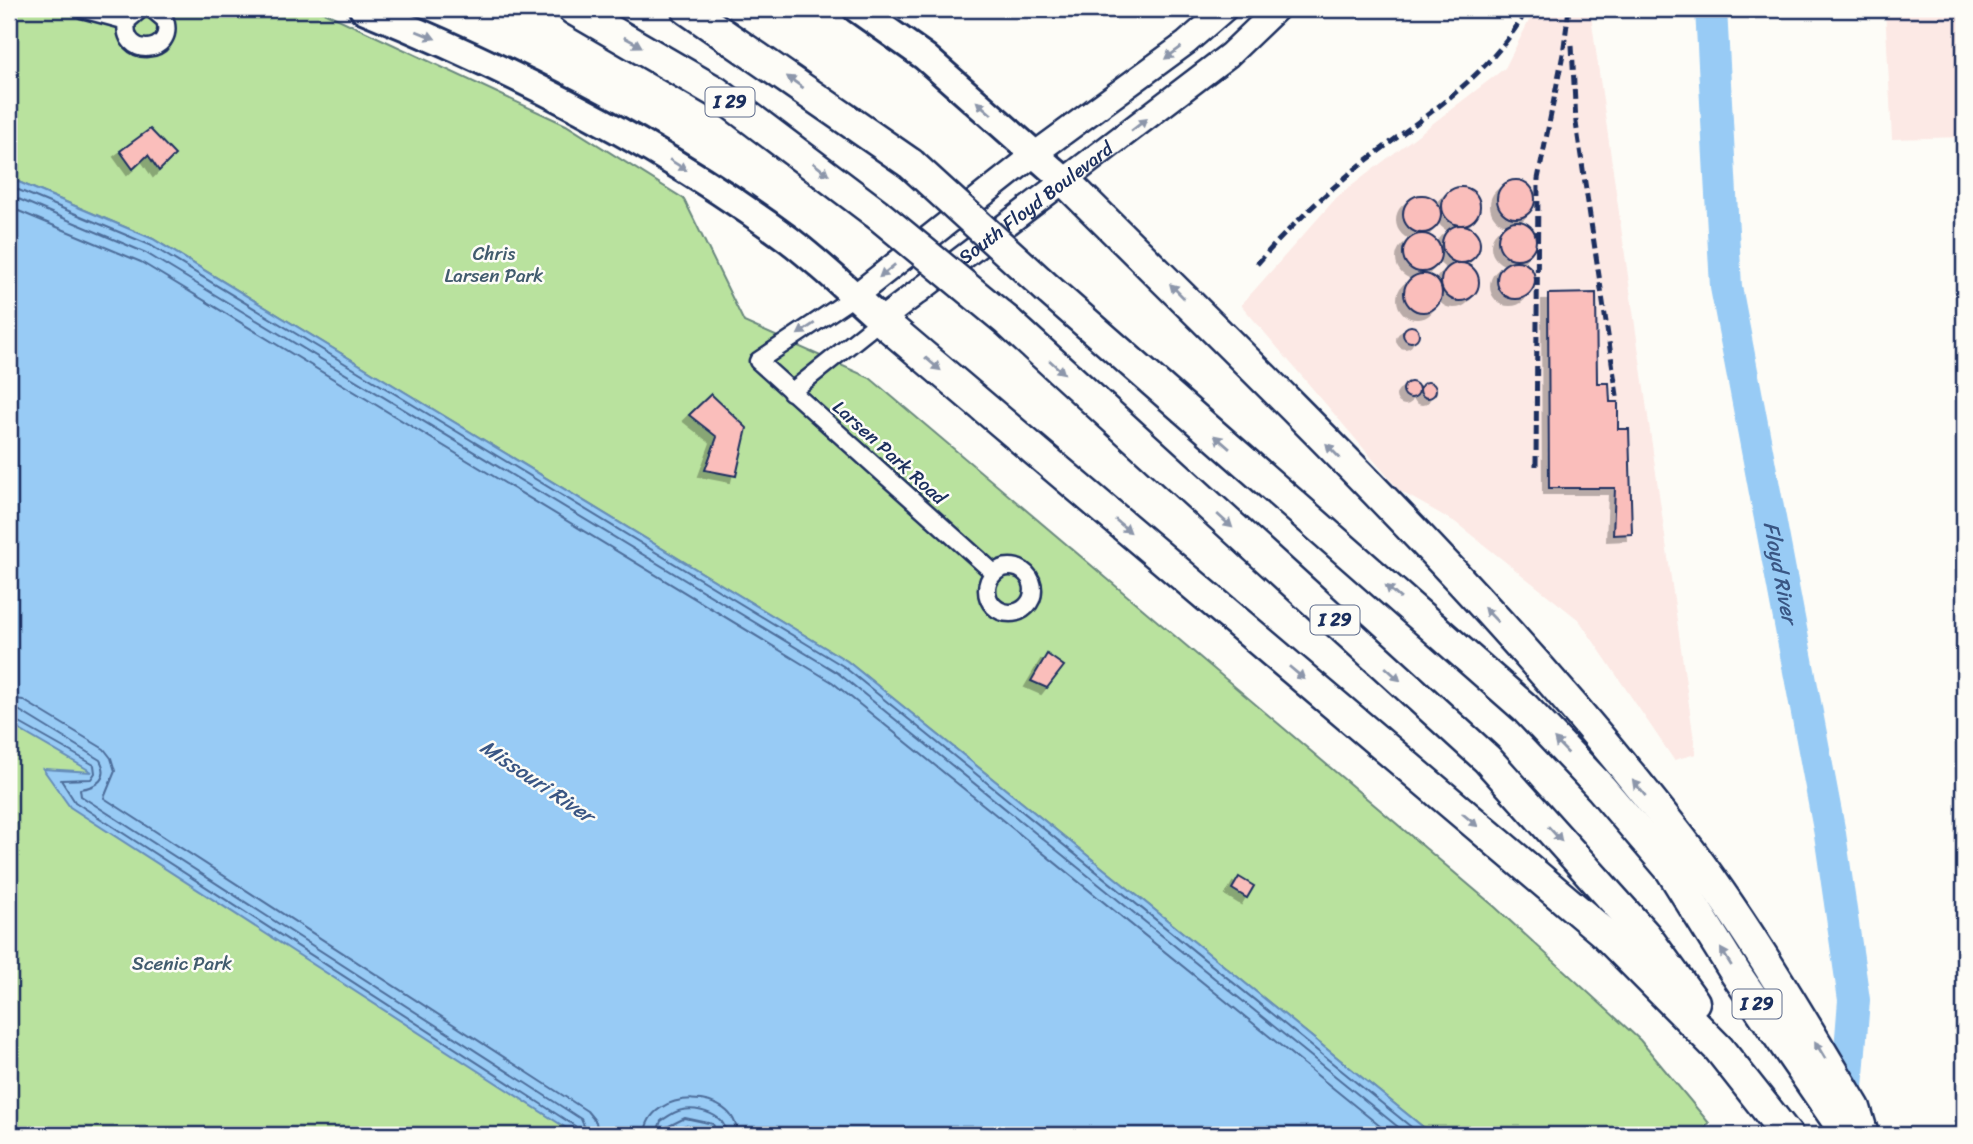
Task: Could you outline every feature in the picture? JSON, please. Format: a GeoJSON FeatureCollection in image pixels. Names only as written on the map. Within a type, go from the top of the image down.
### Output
{"type":"FeatureCollection","features":[{"type":"Feature","properties":{"kind":"highway","name":"I 29"},"geometry":{"type":"LineString","coordinates":[[573,9],[716,92],[876,213],[1007,321],[1487,759],[1788,1135]]}},
{"type":"Feature","properties":{"kind":"highway","name":"I 29"},"geometry":{"type":"LineString","coordinates":[[687,9],[762,58],[911,164],[1049,290],[1525,708],[1601,788],[1671,870],[1737,974],[1847,1135]]}},
{"type":"Feature","properties":{"kind":"highway"},"geometry":{"type":"LineString","coordinates":[[721,9],[762,58]]}},
{"type":"Feature","properties":{"kind":"highway"},"geometry":{"type":"LineString","coordinates":[[1065,181],[1225,339],[1514,638],[1682,841],[1759,948],[1855,1108],[1863,1135]]}},
{"type":"Feature","properties":{"kind":"highway"},"geometry":{"type":"LineString","coordinates":[[881,320],[1603,932],[1641,950]]}},
{"type":"Feature","properties":{"kind":"main road"},"geometry":{"type":"LineString","coordinates":[[363,9],[440,40],[620,129],[726,195],[790,241],[881,320]]}},
{"type":"Feature","properties":{"kind":"main road"},"geometry":{"type":"LineString","coordinates":[[857,9],[925,57],[1065,181]]}},
{"type":"Feature","properties":{"kind":"main road","name":"South Floyd Boulevard"},"geometry":{"type":"LineString","coordinates":[[855,296],[1036,153],[1186,43],[1225,9]]}},
{"type":"Feature","properties":{"kind":"main road","name":"South Floyd Boulevard"},"geometry":{"type":"LineString","coordinates":[[881,320],[1229,55],[1278,9]]}},
{"type":"Feature","properties":{"kind":"street"},"geometry":{"type":"LineString","coordinates":[[82,9],[127,22]]}},
{"type":"Feature","properties":{"kind":"street"},"geometry":{"type":"LineString","coordinates":[[141,9],[127,22],[126,35],[134,45],[153,48],[164,40],[167,26],[161,14],[152,9]]}},
{"type":"Feature","properties":{"kind":"street","name":"South Floyd Boulevard"},"geometry":{"type":"LineString","coordinates":[[758,361],[855,296]]}},
{"type":"Feature","properties":{"kind":"street","name":"South Floyd Boulevard"},"geometry":{"type":"LineString","coordinates":[[792,391],[881,320]]}},
{"type":"Feature","properties":{"kind":"street","name":"Larsen Park Road"},"geometry":{"type":"LineString","coordinates":[[758,361],[994,573]]}},
{"type":"Feature","properties":{"kind":"shaded area"},"geometry":{"type":"Polygon","coordinates":[[[1535,9],[1590,9],[1696,754],[1674,760],[1579,620],[1455,522],[1400,491],[1241,305],[1337,197],[1505,68],[1535,9]]]}},
{"type":"Feature","properties":{"kind":"shaded area"},"geometry":{"type":"Polygon","coordinates":[[[1885,9],[1964,9],[1964,137],[1892,139],[1885,9]]]}},
{"type":"Feature","properties":{"kind":"green space","name":"Chris Larsen Park"},"geometry":{"type":"Polygon","coordinates":[[[9,9],[317,9],[566,125],[684,199],[744,322],[870,378],[1495,907],[1640,1040],[1709,1123],[1700,1135],[1433,1135],[847,661],[153,239],[9,178],[9,9]]]}},
{"type":"Feature","properties":{"kind":"green space","name":"Scenic Park"},"geometry":{"type":"Polygon","coordinates":[[[9,638],[750,1135],[9,1135],[9,638]]]}},
{"type":"Feature","properties":{"kind":"water","name":"Missouri River"},"geometry":{"type":"Polygon","coordinates":[[[9,178],[153,239],[847,661],[1433,1135],[710,1135],[711,1131],[685,1125],[666,1135],[577,1135],[70,807],[43,769],[92,772],[13,726],[9,720],[9,178]]]}},
{"type":"Feature","properties":{"kind":"building"},"geometry":{"type":"Polygon","coordinates":[[[150,129],[175,155],[159,171],[148,155],[133,169],[120,151],[150,129]]]}},
{"type":"Feature","properties":{"kind":"building"},"geometry":{"type":"Polygon","coordinates":[[[1516,180],[1529,186],[1535,199],[1529,212],[1516,218],[1503,212],[1497,199],[1503,186],[1516,180]]]}},
{"type":"Feature","properties":{"kind":"building"},"geometry":{"type":"Polygon","coordinates":[[[1461,187],[1474,193],[1480,206],[1474,219],[1461,225],[1448,219],[1442,206],[1448,193],[1461,187]]]}},
{"type":"Feature","properties":{"kind":"building"},"geometry":{"type":"Polygon","coordinates":[[[1422,195],[1435,201],[1441,214],[1435,227],[1422,233],[1409,227],[1403,214],[1409,201],[1422,195]]]}},
{"type":"Feature","properties":{"kind":"building"},"geometry":{"type":"Polygon","coordinates":[[[1517,221],[1530,227],[1536,240],[1530,253],[1517,259],[1504,253],[1498,240],[1504,227],[1517,221]]]}},
{"type":"Feature","properties":{"kind":"building"},"geometry":{"type":"Polygon","coordinates":[[[1461,225],[1474,231],[1480,244],[1474,257],[1461,263],[1448,257],[1442,244],[1448,231],[1461,225]]]}},
{"type":"Feature","properties":{"kind":"building"},"geometry":{"type":"Polygon","coordinates":[[[1422,234],[1435,240],[1441,253],[1435,266],[1422,272],[1409,266],[1403,253],[1409,240],[1422,234]]]}},
{"type":"Feature","properties":{"kind":"building"},"geometry":{"type":"Polygon","coordinates":[[[1516,261],[1529,267],[1535,280],[1529,293],[1516,299],[1503,293],[1497,280],[1503,267],[1516,261]]]}},
{"type":"Feature","properties":{"kind":"building"},"geometry":{"type":"Polygon","coordinates":[[[1460,263],[1473,269],[1479,282],[1473,295],[1460,301],[1447,295],[1441,282],[1447,269],[1460,263]]]}},
{"type":"Feature","properties":{"kind":"building"},"geometry":{"type":"Polygon","coordinates":[[[1423,274],[1436,280],[1442,293],[1436,306],[1423,312],[1410,306],[1404,293],[1410,280],[1423,274]]]}},
{"type":"Feature","properties":{"kind":"building"},"geometry":{"type":"Polygon","coordinates":[[[1596,293],[1597,383],[1609,383],[1610,402],[1618,402],[1618,429],[1629,429],[1632,534],[1613,535],[1615,488],[1549,488],[1548,294],[1596,293]]]}},
{"type":"Feature","properties":{"kind":"building"},"geometry":{"type":"Polygon","coordinates":[[[1408,326],[1414,326],[1419,334],[1417,340],[1408,342],[1403,337],[1403,331],[1408,326]]]}},
{"type":"Feature","properties":{"kind":"building"},"geometry":{"type":"Polygon","coordinates":[[[1408,382],[1414,382],[1419,390],[1417,396],[1408,398],[1403,393],[1403,387],[1408,382]]]}},
{"type":"Feature","properties":{"kind":"building"},"geometry":{"type":"Polygon","coordinates":[[[1425,382],[1431,382],[1436,390],[1434,396],[1425,398],[1420,393],[1420,387],[1425,382]]]}},
{"type":"Feature","properties":{"kind":"building"},"geometry":{"type":"Polygon","coordinates":[[[711,394],[747,428],[736,476],[705,470],[717,437],[689,415],[711,394]]]}},
{"type":"Feature","properties":{"kind":"building"},"geometry":{"type":"Polygon","coordinates":[[[1047,654],[1064,666],[1047,688],[1031,681],[1047,654]]]}},
{"type":"Feature","properties":{"kind":"building"},"geometry":{"type":"Polygon","coordinates":[[[1239,877],[1254,886],[1247,898],[1232,889],[1239,877]]]}},
{"type":"Feature","properties":{"kind":"waterway","name":"Floyd River"},"geometry":{"type":"LineString","coordinates":[[1711,9],[1726,287],[1830,834],[1854,1000],[1845,1112]]}},
{"type":"Feature","properties":{"kind":"railway"},"geometry":{"type":"LineString","coordinates":[[1257,264],[1340,182],[1471,79],[1511,35],[1527,9]]}},
{"type":"Feature","properties":{"kind":"railway"},"geometry":{"type":"LineString","coordinates":[[1536,466],[1538,179],[1563,54],[1569,9]]}},
{"type":"Feature","properties":{"kind":"railway"},"geometry":{"type":"LineString","coordinates":[[1572,45],[1576,123],[1618,402]]}}]}
